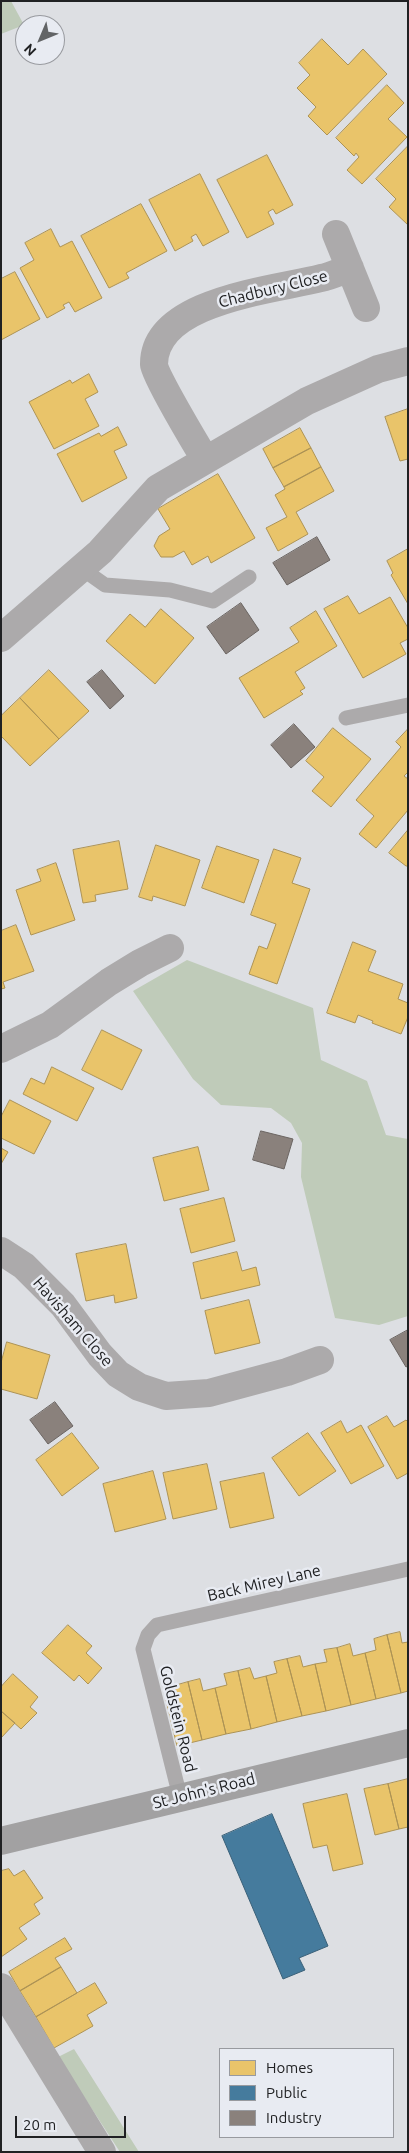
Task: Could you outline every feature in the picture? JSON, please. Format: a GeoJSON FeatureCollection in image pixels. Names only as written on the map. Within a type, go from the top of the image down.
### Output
{"type":"FeatureCollection","features":[{"type":"Feature","properties":{"kind":"street","name":"Chadbury Close"},"geometry":{"type":"LineString","coordinates":[[336,234],[366,308]]}},
{"type":"Feature","properties":{"kind":"street","name":"Chadbury Close"},"geometry":{"type":"LineString","coordinates":[[205,459],[154,367],[157,344],[181,318],[228,298],[322,278],[350,268]]}},
{"type":"Feature","properties":{"kind":"street"},"geometry":{"type":"LineString","coordinates":[[1,638],[117,535],[158,488],[307,401],[378,369],[408,361]]}},
{"type":"Feature","properties":{"kind":"street"},"geometry":{"type":"LineString","coordinates":[[1,1049],[50,1025],[109,982],[140,963],[170,948]]}},
{"type":"Feature","properties":{"kind":"street","name":"Havisham Close"},"geometry":{"type":"LineString","coordinates":[[1,1251],[24,1266],[63,1305],[100,1355],[118,1374],[140,1387],[157,1393],[166,1396],[209,1393],[287,1372],[320,1360]]}},
{"type":"Feature","properties":{"kind":"street","name":"St John's Road"},"geometry":{"type":"LineString","coordinates":[[1,1841],[408,1743]]}},
{"type":"Feature","properties":{"kind":"street"},"geometry":{"type":"LineString","coordinates":[[1,1987],[102,2152]]}},
{"type":"Feature","properties":{"kind":"lane"},"geometry":{"type":"LineString","coordinates":[[81,568],[104,585],[170,590],[213,601],[249,577]]}},
{"type":"Feature","properties":{"kind":"lane"},"geometry":{"type":"LineString","coordinates":[[346,718],[408,704]]}},
{"type":"Feature","properties":{"kind":"lane","name":"Back Mirey Lane"},"geometry":{"type":"LineString","coordinates":[[143,1650],[148,1635],[157,1625],[408,1569]]}},
{"type":"Feature","properties":{"kind":"lane","name":"Goldstein Road"},"geometry":{"type":"LineString","coordinates":[[143,1650],[180,1797]]}},
{"type":"Feature","properties":{"kind":"green space"},"geometry":{"type":"Polygon","coordinates":[[[1,1],[11,1],[19,15],[15,15],[15,29],[1,34],[1,1]]]}},
{"type":"Feature","properties":{"kind":"green space"},"geometry":{"type":"Polygon","coordinates":[[[187,960],[313,1008],[321,1060],[367,1081],[386,1135],[408,1139],[408,1316],[379,1325],[335,1318],[301,1177],[302,1143],[291,1123],[271,1108],[221,1105],[193,1079],[133,991],[187,960]]]}},
{"type":"Feature","properties":{"kind":"green space"},"geometry":{"type":"Polygon","coordinates":[[[74,2049],[139,2152],[120,2152],[58,2057],[74,2049]]]}},
{"type":"Feature","properties":{"kind":"building: Homes"},"geometry":{"type":"Polygon","coordinates":[[[322,39],[348,65],[363,49],[387,74],[327,135],[308,116],[316,107],[297,88],[310,75],[299,63],[322,39]]]}},
{"type":"Feature","properties":{"kind":"building: Homes"},"geometry":{"type":"Polygon","coordinates":[[[387,85],[404,103],[388,119],[407,137],[362,184],[347,170],[359,157],[356,153],[354,156],[336,138],[387,85]]]}},
{"type":"Feature","properties":{"kind":"building: Homes"},"geometry":{"type":"Polygon","coordinates":[[[408,146],[408,225],[389,207],[396,199],[376,179],[408,146]]]}},
{"type":"Feature","properties":{"kind":"building: Homes"},"geometry":{"type":"Polygon","coordinates":[[[267,155],[293,205],[276,214],[273,209],[268,212],[274,224],[247,238],[217,180],[267,155]]]}},
{"type":"Feature","properties":{"kind":"building: Homes"},"geometry":{"type":"Polygon","coordinates":[[[200,174],[229,232],[203,246],[196,234],[191,237],[193,241],[175,251],[149,200],[200,174]]]}},
{"type":"Feature","properties":{"kind":"building: Homes"},"geometry":{"type":"Polygon","coordinates":[[[141,204],[167,251],[126,273],[129,278],[109,288],[81,236],[141,204]]]}},
{"type":"Feature","properties":{"kind":"building: Homes"},"geometry":{"type":"Polygon","coordinates":[[[51,229],[60,247],[72,241],[102,298],[75,312],[69,302],[63,305],[65,308],[47,318],[20,268],[34,260],[25,243],[51,229]]]}},
{"type":"Feature","properties":{"kind":"building: Homes"},"geometry":{"type":"Polygon","coordinates":[[[15,272],[40,319],[1,340],[1,279],[15,272]]]}},
{"type":"Feature","properties":{"kind":"building: Homes"},"geometry":{"type":"Polygon","coordinates":[[[89,374],[98,392],[85,399],[99,426],[54,449],[29,402],[70,380],[72,383],[89,374]]]}},
{"type":"Feature","properties":{"kind":"building: Homes"},"geometry":{"type":"Polygon","coordinates":[[[408,409],[408,459],[400,461],[385,417],[408,409]]]}},
{"type":"Feature","properties":{"kind":"building: Homes"},"geometry":{"type":"Polygon","coordinates":[[[118,427],[127,445],[114,451],[127,478],[82,502],[57,454],[99,433],[101,436],[118,427]]]}},
{"type":"Feature","properties":{"kind":"building: Homes"},"geometry":{"type":"Polygon","coordinates":[[[300,428],[311,448],[273,468],[263,449],[300,428]]]}},
{"type":"Feature","properties":{"kind":"building: Homes"},"geometry":{"type":"Polygon","coordinates":[[[311,448],[321,467],[284,487],[273,468],[311,448]]]}},
{"type":"Feature","properties":{"kind":"building: Homes"},"geometry":{"type":"Polygon","coordinates":[[[321,467],[334,491],[296,512],[308,534],[278,551],[266,528],[287,517],[275,495],[285,489],[284,487],[321,467]]]}},
{"type":"Feature","properties":{"kind":"building: Homes"},"geometry":{"type":"Polygon","coordinates":[[[218,474],[255,538],[211,563],[208,556],[192,565],[184,551],[173,557],[161,557],[154,546],[159,536],[170,529],[158,509],[218,474]]]}},
{"type":"Feature","properties":{"kind":"building: Homes"},"geometry":{"type":"Polygon","coordinates":[[[408,549],[408,604],[391,575],[393,573],[387,561],[408,549]]]}},
{"type":"Feature","properties":{"kind":"building: Homes"},"geometry":{"type":"Polygon","coordinates":[[[348,596],[359,614],[390,597],[408,628],[408,639],[400,643],[406,654],[363,678],[324,609],[348,596]]]}},
{"type":"Feature","properties":{"kind":"building: Homes"},"geometry":{"type":"Polygon","coordinates":[[[161,609],[194,638],[155,684],[106,641],[130,614],[145,627],[161,609]]]}},
{"type":"Feature","properties":{"kind":"building: Homes"},"geometry":{"type":"Polygon","coordinates":[[[316,611],[337,646],[295,672],[305,688],[300,691],[303,694],[264,718],[239,678],[299,642],[290,628],[316,611]]]}},
{"type":"Feature","properties":{"kind":"building: Homes"},"geometry":{"type":"Polygon","coordinates":[[[49,670],[89,711],[59,739],[20,698],[49,670]]]}},
{"type":"Feature","properties":{"kind":"building: Homes"},"geometry":{"type":"Polygon","coordinates":[[[20,698],[59,739],[30,766],[1,736],[1,716],[20,698]]]}},
{"type":"Feature","properties":{"kind":"building: Homes"},"geometry":{"type":"Polygon","coordinates":[[[333,728],[371,759],[331,807],[312,791],[324,777],[306,761],[333,728]]]}},
{"type":"Feature","properties":{"kind":"building: Homes"},"geometry":{"type":"Polygon","coordinates":[[[408,729],[408,772],[404,776],[408,779],[408,810],[376,848],[359,834],[374,816],[356,800],[401,747],[396,742],[408,729]]]}},
{"type":"Feature","properties":{"kind":"building: Homes"},"geometry":{"type":"Polygon","coordinates":[[[408,830],[408,866],[406,866],[389,853],[408,830]]]}},
{"type":"Feature","properties":{"kind":"building: Homes"},"geometry":{"type":"Polygon","coordinates":[[[119,841],[128,889],[95,895],[96,901],[83,903],[73,850],[119,841]]]}},
{"type":"Feature","properties":{"kind":"building: Homes"},"geometry":{"type":"Polygon","coordinates":[[[156,845],[200,860],[185,906],[153,896],[152,901],[139,897],[156,845]]]}},
{"type":"Feature","properties":{"kind":"building: Homes"},"geometry":{"type":"Polygon","coordinates":[[[217,846],[259,860],[244,903],[202,888],[217,846]]]}},
{"type":"Feature","properties":{"kind":"building: Homes"},"geometry":{"type":"Polygon","coordinates":[[[274,849],[301,858],[292,883],[310,889],[277,984],[249,974],[259,946],[267,949],[276,924],[251,915],[274,849]]]}},
{"type":"Feature","properties":{"kind":"building: Homes"},"geometry":{"type":"Polygon","coordinates":[[[56,863],[75,920],[31,935],[16,890],[41,881],[37,870],[56,863]]]}},
{"type":"Feature","properties":{"kind":"building: Homes"},"geometry":{"type":"Polygon","coordinates":[[[16,925],[34,971],[3,982],[5,988],[1,989],[1,931],[16,925]]]}},
{"type":"Feature","properties":{"kind":"building: Homes"},"geometry":{"type":"Polygon","coordinates":[[[353,942],[376,951],[368,971],[403,984],[398,999],[408,1003],[408,1017],[401,1034],[372,1023],[373,1021],[358,1015],[355,1023],[327,1013],[353,942]]]}},
{"type":"Feature","properties":{"kind":"building: Homes"},"geometry":{"type":"Polygon","coordinates":[[[102,1030],[142,1050],[122,1090],[82,1070],[102,1030]]]}},
{"type":"Feature","properties":{"kind":"building: Homes"},"geometry":{"type":"Polygon","coordinates":[[[52,1067],[94,1088],[77,1121],[23,1094],[31,1078],[44,1084],[52,1067]]]}},
{"type":"Feature","properties":{"kind":"building: Homes"},"geometry":{"type":"Polygon","coordinates":[[[10,1100],[51,1121],[34,1154],[1,1138],[1,1117],[10,1100]]]}},
{"type":"Feature","properties":{"kind":"building: Homes"},"geometry":{"type":"Polygon","coordinates":[[[198,1147],[209,1190],[164,1201],[153,1158],[198,1147]]]}},
{"type":"Feature","properties":{"kind":"building: Homes"},"geometry":{"type":"Polygon","coordinates":[[[1,1148],[8,1152],[1,1164],[1,1148]]]}},
{"type":"Feature","properties":{"kind":"building: Homes"},"geometry":{"type":"Polygon","coordinates":[[[224,1198],[235,1241],[191,1253],[180,1209],[224,1198]]]}},
{"type":"Feature","properties":{"kind":"building: Homes"},"geometry":{"type":"Polygon","coordinates":[[[126,1244],[137,1298],[115,1303],[114,1295],[86,1301],[76,1254],[126,1244]]]}},
{"type":"Feature","properties":{"kind":"building: Homes"},"geometry":{"type":"Polygon","coordinates":[[[237,1252],[242,1271],[256,1267],[260,1285],[201,1299],[193,1263],[237,1252]]]}},
{"type":"Feature","properties":{"kind":"building: Homes"},"geometry":{"type":"Polygon","coordinates":[[[249,1300],[260,1343],[215,1354],[205,1311],[249,1300]]]}},
{"type":"Feature","properties":{"kind":"building: Homes"},"geometry":{"type":"Polygon","coordinates":[[[7,1342],[50,1355],[37,1399],[1,1389],[1,1363],[7,1342]]]}},
{"type":"Feature","properties":{"kind":"building: Homes"},"geometry":{"type":"Polygon","coordinates":[[[387,1416],[394,1427],[406,1420],[408,1422],[408,1473],[397,1479],[368,1427],[387,1416]]]}},
{"type":"Feature","properties":{"kind":"building: Homes"},"geometry":{"type":"Polygon","coordinates":[[[341,1421],[347,1433],[361,1425],[384,1466],[351,1484],[321,1433],[341,1421]]]}},
{"type":"Feature","properties":{"kind":"building: Homes"},"geometry":{"type":"Polygon","coordinates":[[[72,1433],[99,1468],[62,1496],[36,1460],[72,1433]]]}},
{"type":"Feature","properties":{"kind":"building: Homes"},"geometry":{"type":"Polygon","coordinates":[[[308,1433],[336,1471],[299,1496],[272,1458],[308,1433]]]}},
{"type":"Feature","properties":{"kind":"building: Homes"},"geometry":{"type":"Polygon","coordinates":[[[207,1464],[217,1509],[173,1519],[163,1473],[207,1464]]]}},
{"type":"Feature","properties":{"kind":"building: Homes"},"geometry":{"type":"Polygon","coordinates":[[[153,1471],[166,1519],[115,1532],[103,1484],[153,1471]]]}},
{"type":"Feature","properties":{"kind":"building: Homes"},"geometry":{"type":"Polygon","coordinates":[[[264,1473],[274,1518],[230,1528],[220,1482],[264,1473]]]}},
{"type":"Feature","properties":{"kind":"building: Homes"},"geometry":{"type":"Polygon","coordinates":[[[68,1625],[92,1646],[86,1653],[102,1668],[88,1684],[79,1675],[74,1681],[42,1653],[68,1625]]]}},
{"type":"Feature","properties":{"kind":"building: Homes"},"geometry":{"type":"Polygon","coordinates":[[[400,1632],[402,1643],[408,1642],[408,1691],[401,1693],[387,1635],[400,1632]]]}},
{"type":"Feature","properties":{"kind":"building: Homes"},"geometry":{"type":"Polygon","coordinates":[[[387,1635],[401,1693],[376,1699],[365,1653],[376,1650],[374,1639],[387,1635]]]}},
{"type":"Feature","properties":{"kind":"building: Homes"},"geometry":{"type":"Polygon","coordinates":[[[350,1644],[353,1656],[365,1653],[376,1699],[351,1705],[337,1648],[350,1644]]]}},
{"type":"Feature","properties":{"kind":"building: Homes"},"geometry":{"type":"Polygon","coordinates":[[[337,1648],[351,1705],[326,1711],[315,1664],[327,1662],[324,1650],[337,1648]]]}},
{"type":"Feature","properties":{"kind":"building: Homes"},"geometry":{"type":"Polygon","coordinates":[[[300,1656],[303,1667],[315,1664],[326,1711],[302,1716],[287,1659],[300,1656]]]}},
{"type":"Feature","properties":{"kind":"building: Homes"},"geometry":{"type":"Polygon","coordinates":[[[287,1659],[302,1716],[277,1722],[266,1676],[277,1673],[274,1662],[287,1659]]]}},
{"type":"Feature","properties":{"kind":"building: Homes"},"geometry":{"type":"Polygon","coordinates":[[[250,1668],[254,1679],[266,1676],[277,1722],[251,1729],[238,1671],[250,1668]]]}},
{"type":"Feature","properties":{"kind":"building: Homes"},"geometry":{"type":"Polygon","coordinates":[[[238,1671],[251,1729],[226,1734],[215,1688],[227,1685],[224,1674],[238,1671]]]}},
{"type":"Feature","properties":{"kind":"building: Homes"},"geometry":{"type":"Polygon","coordinates":[[[13,1674],[38,1697],[30,1707],[37,1713],[21,1729],[1,1711],[1,1687],[13,1674]]]}},
{"type":"Feature","properties":{"kind":"building: Homes"},"geometry":{"type":"Polygon","coordinates":[[[200,1679],[203,1691],[215,1688],[226,1734],[202,1740],[188,1682],[200,1679]]]}},
{"type":"Feature","properties":{"kind":"building: Homes"},"geometry":{"type":"Polygon","coordinates":[[[188,1682],[202,1740],[177,1746],[166,1700],[177,1697],[174,1686],[188,1682]]]}},
{"type":"Feature","properties":{"kind":"building: Homes"},"geometry":{"type":"Polygon","coordinates":[[[1,1711],[15,1723],[1,1738],[1,1711]]]}},
{"type":"Feature","properties":{"kind":"building: Homes"},"geometry":{"type":"Polygon","coordinates":[[[408,1779],[408,1827],[399,1829],[388,1784],[408,1779]]]}},
{"type":"Feature","properties":{"kind":"building: Homes"},"geometry":{"type":"Polygon","coordinates":[[[388,1784],[399,1829],[375,1835],[364,1789],[388,1784]]]}},
{"type":"Feature","properties":{"kind":"building: Homes"},"geometry":{"type":"Polygon","coordinates":[[[347,1794],[363,1864],[333,1871],[327,1845],[313,1848],[303,1804],[347,1794]]]}},
{"type":"Feature","properties":{"kind":"building: Homes"},"geometry":{"type":"Polygon","coordinates":[[[9,1869],[14,1876],[24,1870],[43,1898],[34,1904],[40,1914],[19,1928],[27,1939],[1,1957],[1,1871],[9,1869]]]}},
{"type":"Feature","properties":{"kind":"building: Homes"},"geometry":{"type":"Polygon","coordinates":[[[65,1938],[72,1949],[55,1958],[61,1967],[20,1991],[9,1972],[65,1938]]]}},
{"type":"Feature","properties":{"kind":"building: Homes"},"geometry":{"type":"Polygon","coordinates":[[[61,1967],[77,1993],[36,2017],[20,1991],[61,1967]]]}},
{"type":"Feature","properties":{"kind":"building: Homes"},"geometry":{"type":"Polygon","coordinates":[[[95,1983],[107,2003],[87,2015],[93,2026],[54,2048],[36,2017],[95,1983]]]}},
{"type":"Feature","properties":{"kind":"building: Public"},"geometry":{"type":"Polygon","coordinates":[[[272,1814],[328,1946],[299,1958],[305,1970],[283,1979],[222,1836],[272,1814]]]}},
{"type":"Feature","properties":{"kind":"building: Industry"},"geometry":{"type":"Polygon","coordinates":[[[317,537],[330,560],[287,585],[273,563],[317,537]]]}},
{"type":"Feature","properties":{"kind":"building: Industry"},"geometry":{"type":"Polygon","coordinates":[[[241,603],[259,630],[226,654],[207,627],[241,603]]]}},
{"type":"Feature","properties":{"kind":"building: Industry"},"geometry":{"type":"Polygon","coordinates":[[[102,670],[124,696],[110,709],[87,682],[102,670]]]}},
{"type":"Feature","properties":{"kind":"building: Industry"},"geometry":{"type":"Polygon","coordinates":[[[294,724],[315,747],[291,768],[271,745],[294,724]]]}},
{"type":"Feature","properties":{"kind":"building: Industry"},"geometry":{"type":"Polygon","coordinates":[[[261,1131],[293,1139],[284,1169],[253,1160],[261,1131]]]}},
{"type":"Feature","properties":{"kind":"building: Industry"},"geometry":{"type":"Polygon","coordinates":[[[408,1330],[408,1366],[406,1367],[390,1340],[408,1330]]]}},
{"type":"Feature","properties":{"kind":"building: Industry"},"geometry":{"type":"Polygon","coordinates":[[[55,1402],[73,1426],[48,1444],[30,1420],[55,1402]]]}}]}
